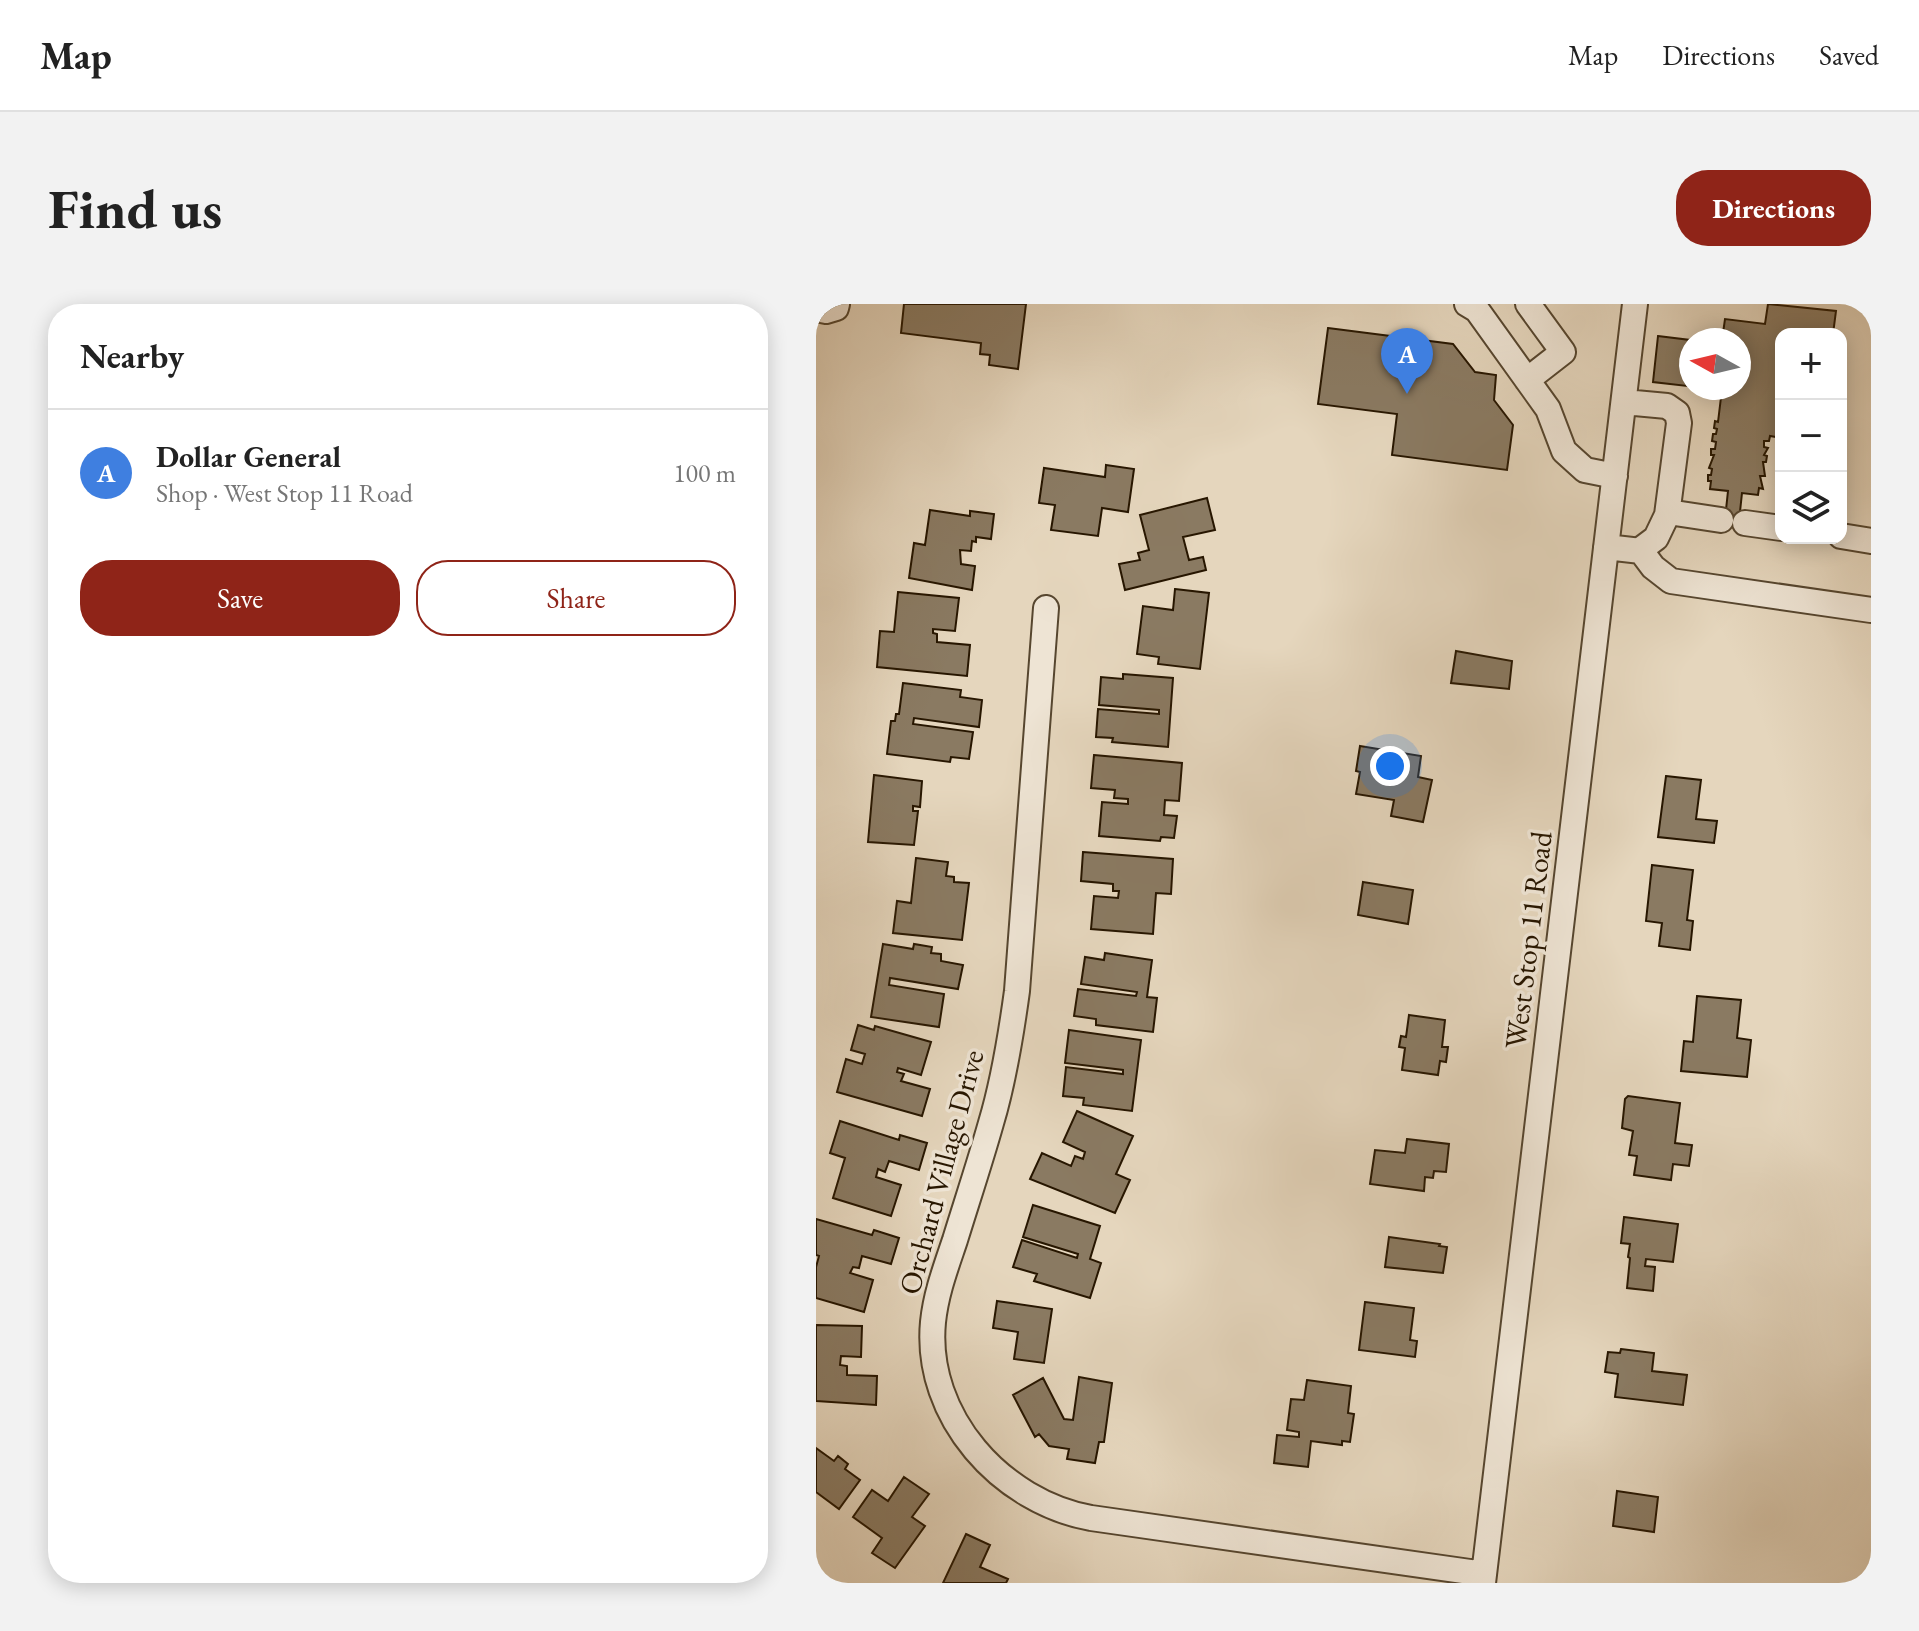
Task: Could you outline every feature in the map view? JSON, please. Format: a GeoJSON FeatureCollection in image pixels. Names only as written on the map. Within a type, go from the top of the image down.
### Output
{"type":"FeatureCollection","features":[{"type":"Feature","properties":{"kind":"street"},"geometry":{"type":"LineString","coordinates":[[816,309],[826,311],[836,308],[837,304]]}},
{"type":"Feature","properties":{"kind":"street"},"geometry":{"type":"LineString","coordinates":[[1467,304],[1477,310],[1548,409],[1564,451],[1585,470],[1615,476]]}},
{"type":"Feature","properties":{"kind":"street"},"geometry":{"type":"LineString","coordinates":[[1527,380],[1563,352],[1528,304]]}},
{"type":"Feature","properties":{"kind":"street","name":"West Stop 11 Road"},"geometry":{"type":"LineString","coordinates":[[1484,1578],[1635,304]]}},
{"type":"Feature","properties":{"kind":"street"},"geometry":{"type":"LineString","coordinates":[[1624,402],[1667,406],[1677,413],[1679,423],[1668,512],[1646,559]]}},
{"type":"Feature","properties":{"kind":"street"},"geometry":{"type":"LineString","coordinates":[[1668,512],[1775,527]]}},
{"type":"Feature","properties":{"kind":"street"},"geometry":{"type":"LineString","coordinates":[[1847,537],[1871,541]]}},
{"type":"Feature","properties":{"kind":"street"},"geometry":{"type":"LineString","coordinates":[[1606,547],[1646,559],[1671,581],[1871,610]]}},
{"type":"Feature","properties":{"kind":"street","name":"Orchard Village Drive"},"geometry":{"type":"LineString","coordinates":[[1046,608],[1017,991],[1009,1050],[992,1120],[939,1287],[933,1324],[934,1355],[943,1395],[967,1440],[994,1471],[1034,1499],[1062,1511],[1484,1578]]}},
{"type":"Feature","properties":{"kind":"building"},"geometry":{"type":"Polygon","coordinates":[[[904,304],[1026,304],[1018,369],[989,365],[990,355],[980,354],[981,343],[901,333],[904,304]]]}},
{"type":"Feature","properties":{"kind":"building"},"geometry":{"type":"Polygon","coordinates":[[[1768,304],[1836,311],[1834,328],[1775,328],[1775,437],[1770,436],[1769,441],[1764,441],[1764,447],[1768,448],[1764,455],[1767,456],[1766,462],[1763,462],[1765,476],[1760,476],[1763,489],[1759,488],[1758,495],[1742,493],[1739,521],[1725,519],[1728,491],[1710,489],[1711,481],[1708,481],[1714,455],[1711,455],[1711,449],[1715,449],[1716,442],[1712,441],[1713,434],[1716,434],[1717,429],[1714,428],[1715,421],[1718,422],[1721,400],[1751,400],[1751,328],[1724,328],[1725,319],[1765,324],[1768,304]]]}},
{"type":"Feature","properties":{"kind":"building"},"geometry":{"type":"Polygon","coordinates":[[[1328,328],[1453,344],[1475,372],[1496,375],[1494,400],[1513,425],[1507,470],[1392,455],[1397,414],[1318,404],[1328,328]]]}},
{"type":"Feature","properties":{"kind":"building"},"geometry":{"type":"Polygon","coordinates":[[[1658,336],[1679,339],[1679,385],[1653,382],[1658,336]]]}},
{"type":"Feature","properties":{"kind":"building"},"geometry":{"type":"Polygon","coordinates":[[[1106,465],[1134,469],[1128,512],[1102,508],[1098,536],[1051,530],[1055,505],[1039,503],[1044,468],[1105,477],[1106,465]]]}},
{"type":"Feature","properties":{"kind":"building"},"geometry":{"type":"Polygon","coordinates":[[[1207,498],[1215,530],[1183,537],[1189,560],[1203,557],[1206,570],[1125,590],[1119,564],[1140,560],[1138,553],[1149,550],[1140,515],[1207,498]]]}},
{"type":"Feature","properties":{"kind":"building"},"geometry":{"type":"Polygon","coordinates":[[[930,510],[970,516],[970,511],[994,514],[991,539],[976,537],[976,542],[972,541],[971,551],[960,550],[961,564],[975,566],[972,590],[909,578],[914,543],[925,545],[930,510]]]}},
{"type":"Feature","properties":{"kind":"building"},"geometry":{"type":"Polygon","coordinates":[[[1175,589],[1209,593],[1200,669],[1158,664],[1159,657],[1137,654],[1143,606],[1173,610],[1175,589]]]}},
{"type":"Feature","properties":{"kind":"building"},"geometry":{"type":"Polygon","coordinates":[[[898,592],[959,598],[955,631],[933,629],[933,633],[937,634],[937,642],[970,645],[967,676],[877,667],[880,631],[894,632],[898,592]]]}},
{"type":"Feature","properties":{"kind":"building"},"geometry":{"type":"Polygon","coordinates":[[[1456,651],[1512,661],[1509,689],[1451,683],[1456,651]]]}},
{"type":"Feature","properties":{"kind":"building"},"geometry":{"type":"Polygon","coordinates":[[[1123,674],[1173,678],[1168,747],[1112,742],[1113,738],[1096,737],[1098,709],[1159,714],[1159,710],[1099,705],[1101,677],[1123,679],[1123,674]]]}},
{"type":"Feature","properties":{"kind":"building"},"geometry":{"type":"Polygon","coordinates":[[[903,683],[961,690],[960,697],[982,700],[979,727],[914,718],[913,724],[973,732],[969,759],[951,757],[950,762],[887,754],[891,721],[895,721],[896,714],[899,714],[903,683]]]}},
{"type":"Feature","properties":{"kind":"building"},"geometry":{"type":"Polygon","coordinates":[[[1360,746],[1421,756],[1418,777],[1432,780],[1423,822],[1391,816],[1394,800],[1356,794],[1360,746]]]}},
{"type":"Feature","properties":{"kind":"building"},"geometry":{"type":"Polygon","coordinates":[[[1094,755],[1182,763],[1179,801],[1165,800],[1164,815],[1177,816],[1174,838],[1161,837],[1160,841],[1099,836],[1102,802],[1128,804],[1128,799],[1114,798],[1115,790],[1091,788],[1094,755]]]}},
{"type":"Feature","properties":{"kind":"building"},"geometry":{"type":"Polygon","coordinates":[[[874,775],[922,781],[920,807],[913,806],[913,811],[918,811],[914,845],[868,842],[874,775]]]}},
{"type":"Feature","properties":{"kind":"building"},"geometry":{"type":"Polygon","coordinates":[[[1666,776],[1701,780],[1696,819],[1717,821],[1714,843],[1658,837],[1666,776]]]}},
{"type":"Feature","properties":{"kind":"building"},"geometry":{"type":"Polygon","coordinates":[[[1083,852],[1173,859],[1171,894],[1156,893],[1153,934],[1091,929],[1094,896],[1118,898],[1119,891],[1113,891],[1113,884],[1081,881],[1083,852]]]}},
{"type":"Feature","properties":{"kind":"building"},"geometry":{"type":"Polygon","coordinates":[[[916,858],[948,862],[946,876],[954,877],[954,882],[969,883],[962,940],[893,933],[897,901],[911,903],[916,858]]]}},
{"type":"Feature","properties":{"kind":"building"},"geometry":{"type":"Polygon","coordinates":[[[1652,865],[1693,870],[1687,920],[1693,921],[1690,950],[1659,946],[1662,923],[1646,921],[1652,865]]]}},
{"type":"Feature","properties":{"kind":"building"},"geometry":{"type":"Polygon","coordinates":[[[1363,882],[1413,890],[1408,924],[1358,915],[1363,882]]]}},
{"type":"Feature","properties":{"kind":"building"},"geometry":{"type":"Polygon","coordinates":[[[883,944],[913,949],[914,944],[932,947],[931,953],[941,954],[941,961],[963,965],[958,989],[890,978],[889,985],[944,994],[939,1027],[871,1017],[883,944]]]}},
{"type":"Feature","properties":{"kind":"building"},"geometry":{"type":"Polygon","coordinates":[[[1105,953],[1152,960],[1147,997],[1157,998],[1153,1032],[1096,1025],[1096,1019],[1074,1016],[1078,989],[1136,996],[1137,992],[1081,984],[1085,957],[1104,960],[1105,953]]]}},
{"type":"Feature","properties":{"kind":"building"},"geometry":{"type":"Polygon","coordinates":[[[1697,996],[1741,1000],[1737,1038],[1751,1040],[1747,1077],[1681,1071],[1684,1041],[1693,1042],[1697,996]]]}},
{"type":"Feature","properties":{"kind":"building"},"geometry":{"type":"Polygon","coordinates":[[[1409,1015],[1445,1020],[1442,1047],[1448,1047],[1446,1062],[1440,1061],[1438,1075],[1402,1070],[1405,1048],[1399,1047],[1401,1036],[1406,1037],[1409,1015]]]}},
{"type":"Feature","properties":{"kind":"building"},"geometry":{"type":"Polygon","coordinates":[[[858,1025],[874,1030],[875,1026],[931,1042],[921,1075],[898,1068],[897,1072],[904,1074],[901,1081],[930,1089],[922,1116],[837,1092],[846,1059],[862,1064],[865,1054],[851,1050],[858,1025]]]}},
{"type":"Feature","properties":{"kind":"building"},"geometry":{"type":"Polygon","coordinates":[[[1069,1030],[1141,1040],[1132,1111],[1083,1105],[1084,1098],[1063,1096],[1066,1067],[1123,1074],[1123,1070],[1065,1063],[1069,1030]]]}},
{"type":"Feature","properties":{"kind":"building"},"geometry":{"type":"Polygon","coordinates":[[[1628,1096],[1680,1103],[1675,1143],[1692,1145],[1689,1166],[1673,1164],[1671,1180],[1634,1175],[1637,1156],[1629,1155],[1633,1131],[1622,1128],[1628,1096]]]}},
{"type":"Feature","properties":{"kind":"building"},"geometry":{"type":"Polygon","coordinates":[[[1077,1111],[1133,1136],[1116,1174],[1130,1180],[1115,1213],[1030,1179],[1042,1153],[1071,1166],[1075,1156],[1083,1159],[1085,1152],[1063,1142],[1077,1111]]]}},
{"type":"Feature","properties":{"kind":"building"},"geometry":{"type":"Polygon","coordinates":[[[840,1121],[899,1140],[900,1135],[927,1143],[919,1170],[889,1161],[885,1172],[878,1169],[876,1177],[901,1185],[891,1216],[833,1198],[845,1158],[830,1153],[840,1121]]]}},
{"type":"Feature","properties":{"kind":"building"},"geometry":{"type":"Polygon","coordinates":[[[1407,1139],[1449,1144],[1446,1172],[1434,1171],[1433,1178],[1425,1177],[1424,1191],[1370,1184],[1375,1150],[1405,1153],[1407,1139]]]}},
{"type":"Feature","properties":{"kind":"building"},"geometry":{"type":"Polygon","coordinates":[[[1033,1205],[1100,1226],[1090,1259],[1101,1263],[1090,1298],[1034,1281],[1037,1274],[1013,1267],[1022,1240],[1077,1258],[1078,1254],[1023,1237],[1033,1205]]]}},
{"type":"Feature","properties":{"kind":"building"},"geometry":{"type":"Polygon","coordinates":[[[1624,1217],[1678,1224],[1673,1262],[1646,1259],[1645,1266],[1655,1267],[1653,1291],[1627,1288],[1630,1244],[1621,1243],[1624,1217]]]}},
{"type":"Feature","properties":{"kind":"building"},"geometry":{"type":"Polygon","coordinates":[[[816,1219],[872,1235],[874,1230],[899,1238],[891,1264],[862,1256],[859,1268],[853,1267],[850,1273],[873,1280],[864,1312],[816,1298],[819,1256],[816,1255],[816,1219]]]}},
{"type":"Feature","properties":{"kind":"building"},"geometry":{"type":"Polygon","coordinates":[[[1389,1237],[1447,1247],[1443,1273],[1385,1267],[1389,1237]]]}},
{"type":"Feature","properties":{"kind":"building"},"geometry":{"type":"Polygon","coordinates":[[[997,1301],[1052,1309],[1044,1363],[1014,1359],[1018,1332],[993,1328],[997,1301]]]}},
{"type":"Feature","properties":{"kind":"building"},"geometry":{"type":"Polygon","coordinates":[[[1365,1302],[1414,1308],[1410,1340],[1417,1341],[1415,1357],[1359,1350],[1365,1302]]]}},
{"type":"Feature","properties":{"kind":"building"},"geometry":{"type":"Polygon","coordinates":[[[816,1325],[862,1326],[861,1357],[841,1356],[840,1365],[847,1366],[847,1375],[877,1376],[876,1405],[816,1401],[816,1325]]]}},
{"type":"Feature","properties":{"kind":"building"},"geometry":{"type":"Polygon","coordinates":[[[1621,1349],[1654,1353],[1652,1371],[1687,1375],[1683,1405],[1615,1397],[1618,1374],[1605,1372],[1608,1352],[1620,1353],[1621,1349]]]}},
{"type":"Feature","properties":{"kind":"building"},"geometry":{"type":"Polygon","coordinates":[[[1079,1377],[1112,1383],[1104,1442],[1099,1442],[1095,1463],[1067,1459],[1069,1449],[1049,1446],[1039,1434],[1035,1437],[1013,1395],[1043,1378],[1064,1419],[1073,1420],[1079,1377]]]}},
{"type":"Feature","properties":{"kind":"building"},"geometry":{"type":"Polygon","coordinates":[[[1307,1380],[1351,1386],[1348,1413],[1354,1414],[1350,1442],[1342,1441],[1342,1445],[1311,1441],[1308,1467],[1274,1463],[1277,1435],[1299,1437],[1299,1432],[1287,1430],[1291,1399],[1304,1400],[1307,1380]]]}},
{"type":"Feature","properties":{"kind":"building"},"geometry":{"type":"Polygon","coordinates":[[[816,1448],[834,1461],[838,1456],[848,1464],[845,1469],[860,1480],[839,1509],[816,1492],[816,1448]]]}},
{"type":"Feature","properties":{"kind":"building"},"geometry":{"type":"Polygon","coordinates":[[[904,1477],[929,1494],[912,1517],[925,1526],[895,1568],[872,1553],[882,1538],[853,1517],[872,1490],[888,1501],[904,1477]]]}},
{"type":"Feature","properties":{"kind":"building"},"geometry":{"type":"Polygon","coordinates":[[[1617,1491],[1658,1497],[1654,1532],[1613,1526],[1617,1491]]]}},
{"type":"Feature","properties":{"kind":"building"},"geometry":{"type":"Polygon","coordinates":[[[966,1534],[990,1545],[980,1567],[1008,1579],[1006,1583],[943,1583],[966,1534]]]}},
{"type":"Feature","properties":{"kind":"place","name":"Dollar General"},"geometry":{"type":"Point","coordinates":[1407,394]}}]}
